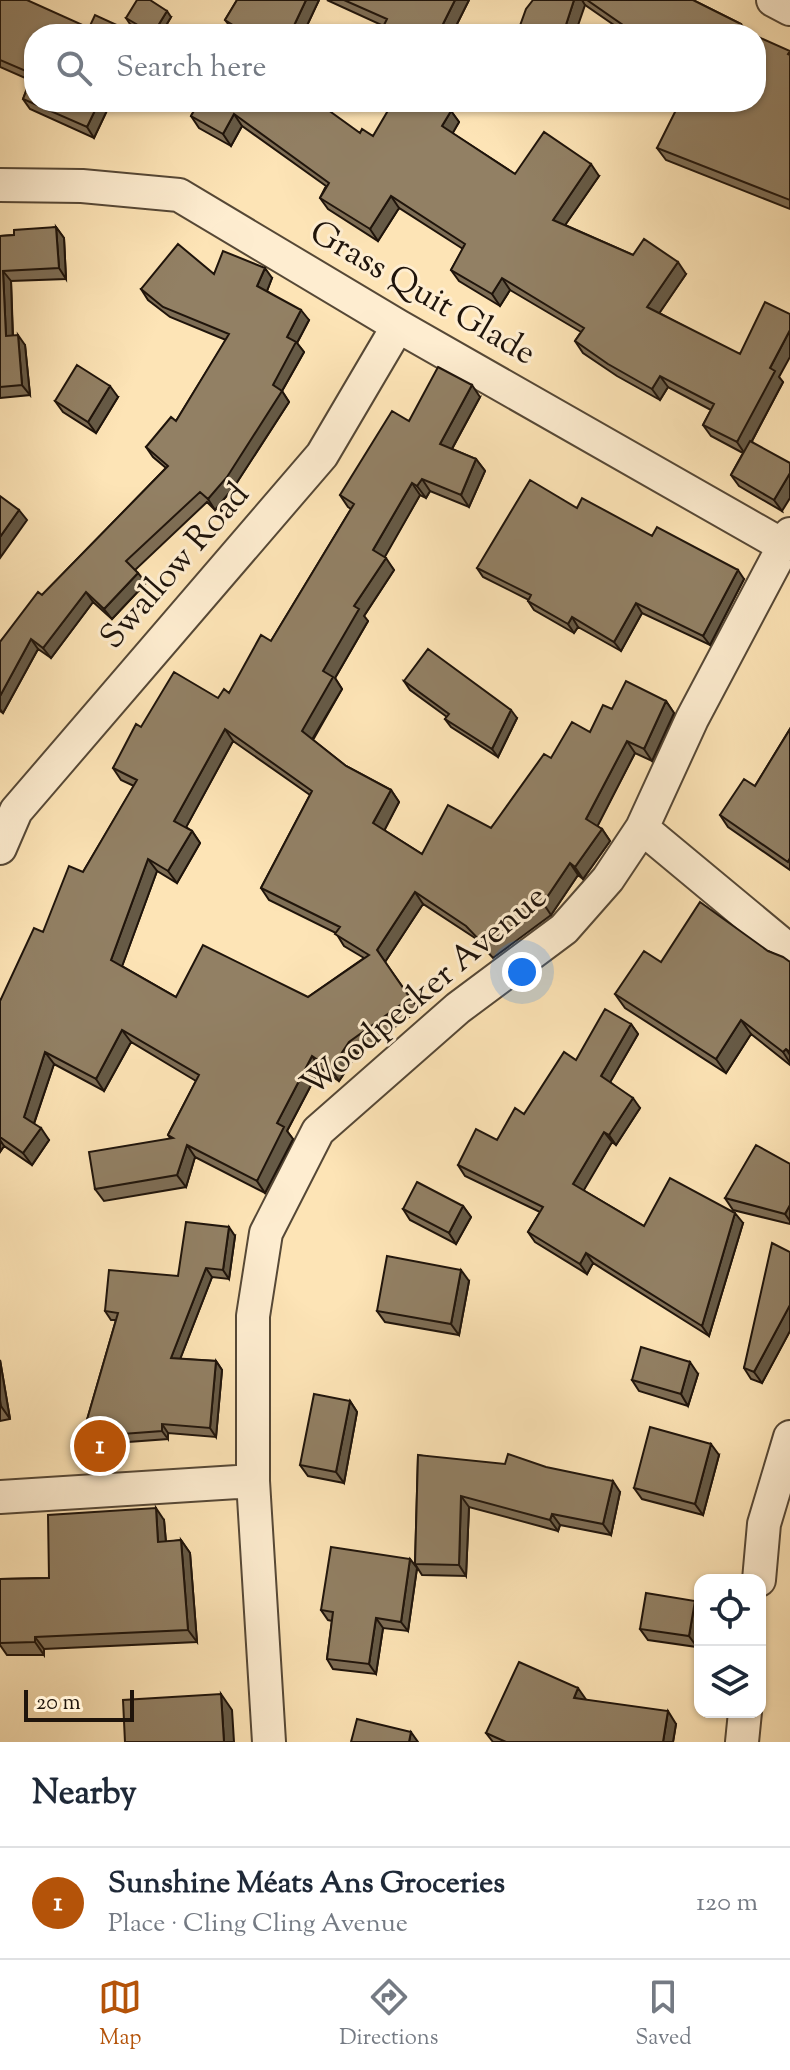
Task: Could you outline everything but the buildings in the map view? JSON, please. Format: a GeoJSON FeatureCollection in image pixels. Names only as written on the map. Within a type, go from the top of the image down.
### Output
{"type":"FeatureCollection","features":[{"type":"Feature","properties":{"kind":"street"},"geometry":{"type":"LineString","coordinates":[[773,0],[790,9]]}},
{"type":"Feature","properties":{"kind":"street","name":"Grass Quit Glade"},"geometry":{"type":"LineString","coordinates":[[0,185],[82,186],[179,195],[398,326],[787,540]]}},
{"type":"Feature","properties":{"kind":"street","name":"Swallow Road"},"geometry":{"type":"LineString","coordinates":[[0,848],[8,806],[322,455],[398,326]]}},
{"type":"Feature","properties":{"kind":"street","name":"Woodpecker Avenue"},"geometry":{"type":"LineString","coordinates":[[269,1742],[253,1481],[253,1316],[266,1233],[318,1131],[458,1008],[564,929],[608,879],[642,828],[692,719],[787,540]]}},
{"type":"Feature","properties":{"kind":"street"},"geometry":{"type":"LineString","coordinates":[[642,828],[790,951]]}},
{"type":"Feature","properties":{"kind":"street"},"geometry":{"type":"LineString","coordinates":[[760,1574],[764,1524],[790,1437]]}},
{"type":"Feature","properties":{"kind":"street"},"geometry":{"type":"LineString","coordinates":[[0,1497],[253,1481]]}},
{"type":"Feature","properties":{"kind":"street"},"geometry":{"type":"LineString","coordinates":[[742,1742],[744,1718]]}},
{"type":"Feature","properties":{"kind":"place","name":"Sunshine Méats Ans Groceries"},"geometry":{"type":"Point","coordinates":[100,1446]}}]}
